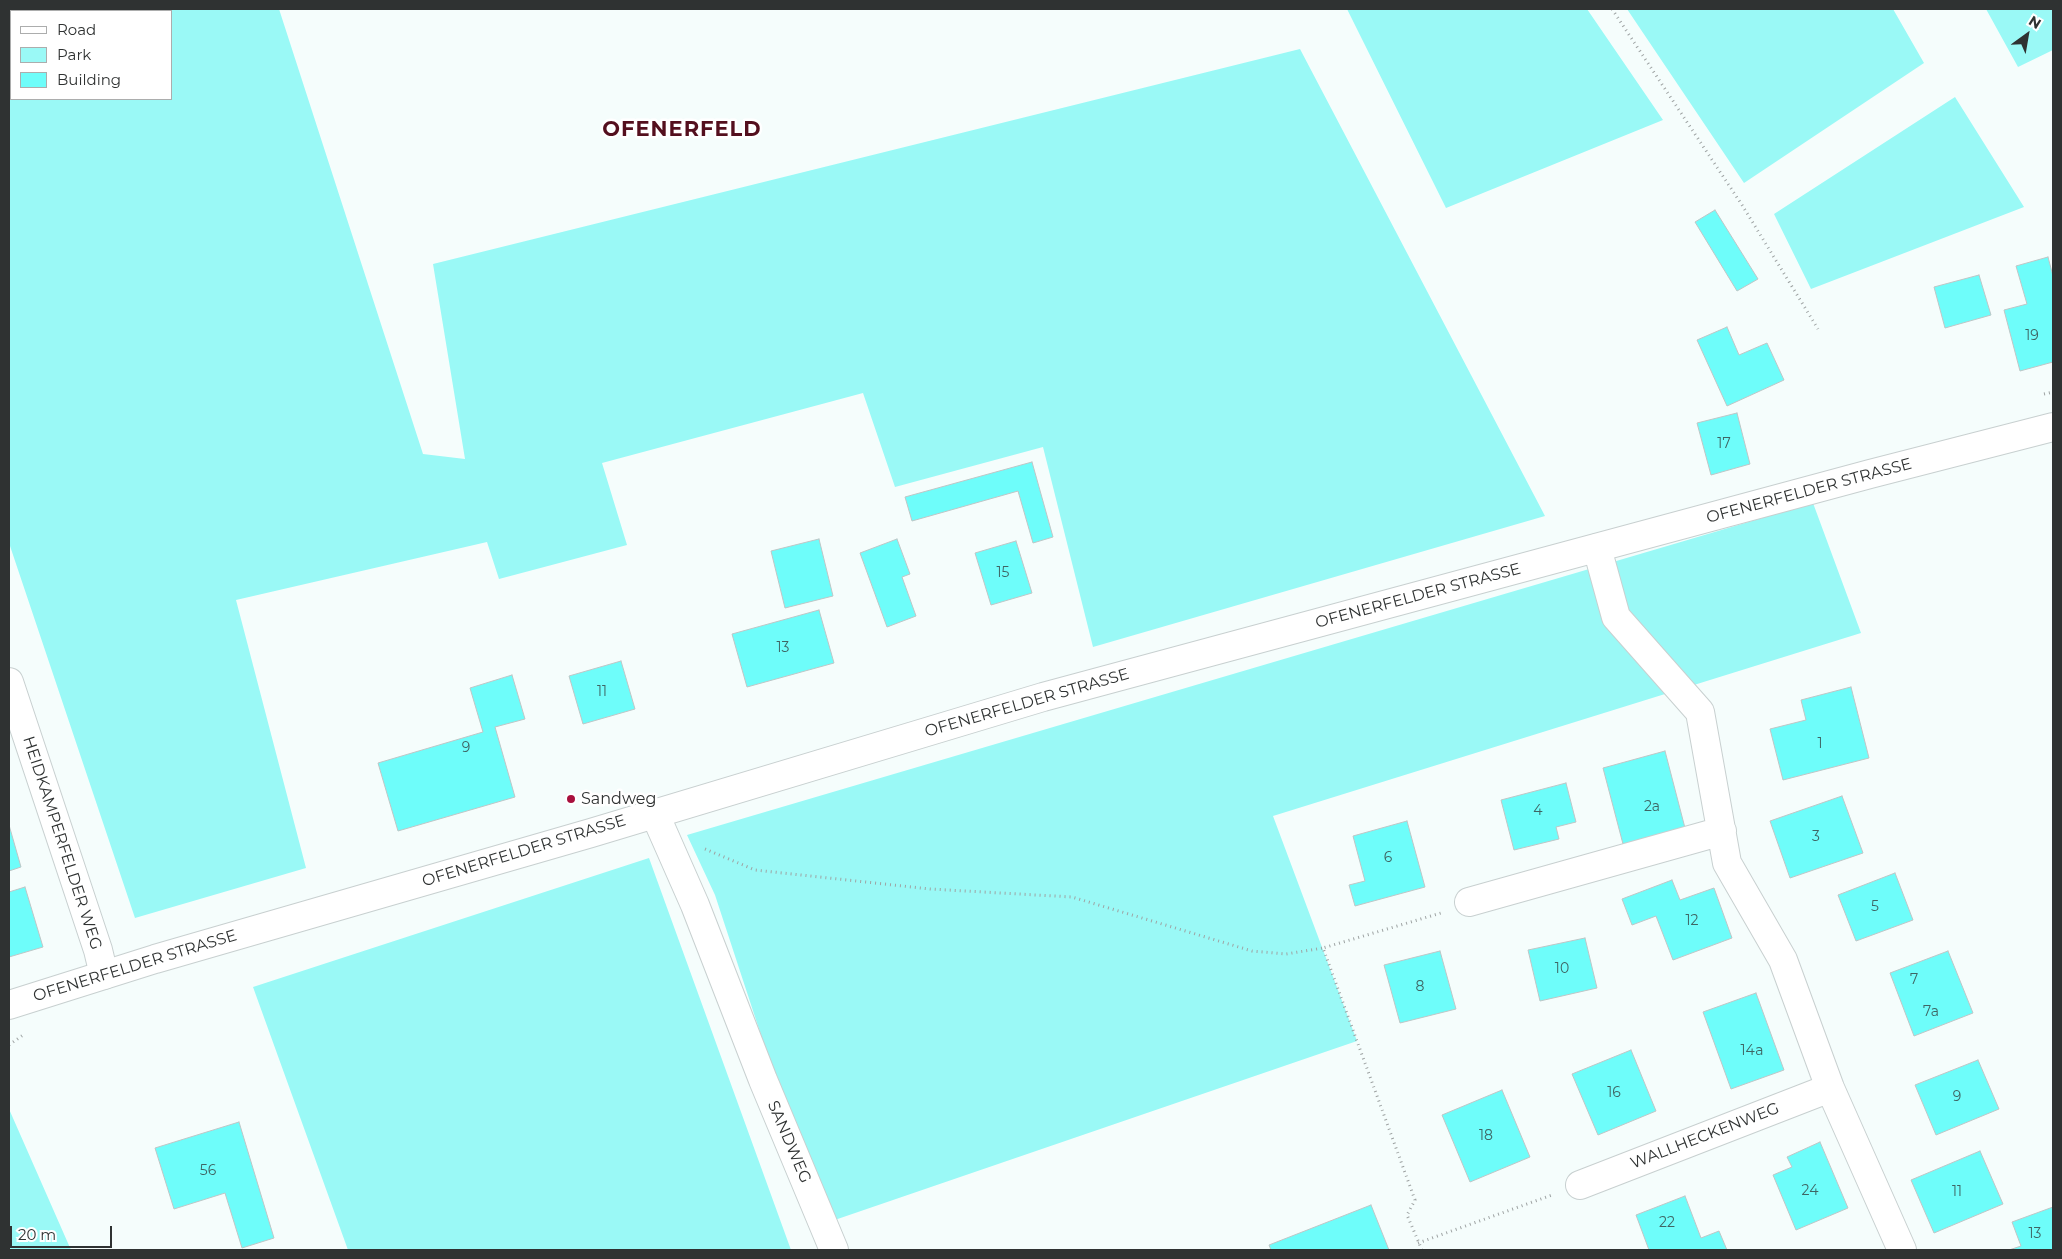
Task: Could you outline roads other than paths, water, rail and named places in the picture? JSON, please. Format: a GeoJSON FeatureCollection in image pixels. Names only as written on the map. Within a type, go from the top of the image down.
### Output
{"type":"FeatureCollection","features":[{"type":"Feature","properties":{"kind":"street","name":"OFENERFELDER STRASSE"},"geometry":{"type":"LineString","coordinates":[[9,1004],[591,833],[657,821],[1044,697],[1870,474],[2053,427]]}},
{"type":"Feature","properties":{"kind":"street"},"geometry":{"type":"LineString","coordinates":[[1597,548],[1616,617],[1700,712],[1727,863],[1782,960],[1830,1088],[1902,1250]]}},
{"type":"Feature","properties":{"kind":"street","name":"HEIDKAMPERFELDER WEG"},"geometry":{"type":"LineString","coordinates":[[9,682],[98,950],[104,975]]}},
{"type":"Feature","properties":{"kind":"street","name":"SANDWEG"},"geometry":{"type":"LineString","coordinates":[[657,821],[695,905],[763,1080],[834,1250]]}},
{"type":"Feature","properties":{"kind":"street"},"geometry":{"type":"LineString","coordinates":[[1470,902],[1722,831]]}},
{"type":"Feature","properties":{"kind":"street","name":"WALLHECKENWEG"},"geometry":{"type":"LineString","coordinates":[[1580,1185],[1830,1088]]}},
{"type":"Feature","properties":{"kind":"place","name":"Sandweg"},"geometry":{"type":"Point","coordinates":[571,799]}},
{"type":"Feature","properties":{"kind":"district","name":"OFENERFELD"},"geometry":{"type":"Point","coordinates":[682,130]}}]}
